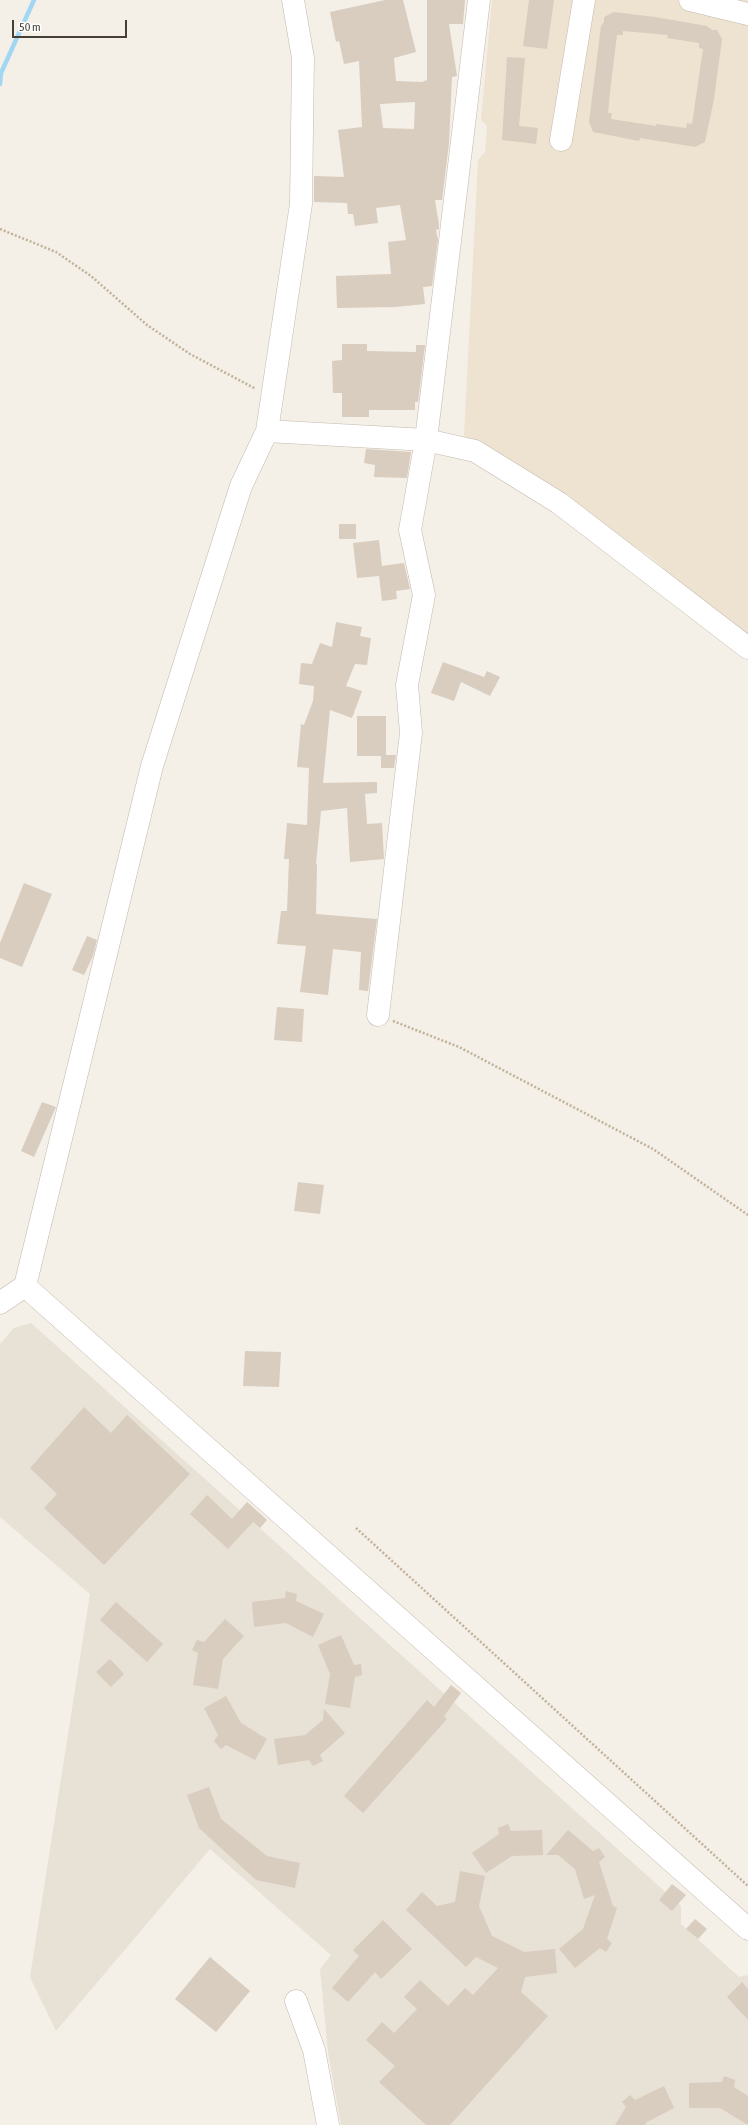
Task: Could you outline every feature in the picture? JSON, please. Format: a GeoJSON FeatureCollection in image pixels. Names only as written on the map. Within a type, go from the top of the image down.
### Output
{"type":"FeatureCollection","features":[{"type":"Feature","properties":{"kind":"street"},"geometry":{"type":"LineString","coordinates":[[0,1303],[25,1286],[152,766],[241,486],[267,431],[300,204],[303,58],[294,0]]}},
{"type":"Feature","properties":{"kind":"street"},"geometry":{"type":"LineString","coordinates":[[378,1015],[411,733],[407,685],[424,594],[410,530],[426,440],[479,0]]}},
{"type":"Feature","properties":{"kind":"street"},"geometry":{"type":"LineString","coordinates":[[561,140],[584,0]]}},
{"type":"Feature","properties":{"kind":"street"},"geometry":{"type":"LineString","coordinates":[[690,0],[748,14]]}},
{"type":"Feature","properties":{"kind":"street"},"geometry":{"type":"LineString","coordinates":[[267,431],[426,440],[475,451],[559,503],[748,648]]}},
{"type":"Feature","properties":{"kind":"street"},"geometry":{"type":"LineString","coordinates":[[25,1286],[748,1929]]}},
{"type":"Feature","properties":{"kind":"street"},"geometry":{"type":"LineString","coordinates":[[296,2001],[314,2050],[328,2125]]}},
{"type":"Feature","properties":{"kind":"path"},"geometry":{"type":"LineString","coordinates":[[0,229],[56,252],[92,276],[147,325],[190,354],[272,397]]}},
{"type":"Feature","properties":{"kind":"path"},"geometry":{"type":"LineString","coordinates":[[378,1015],[458,1047],[654,1148],[748,1215]]}},
{"type":"Feature","properties":{"kind":"path"},"geometry":{"type":"LineString","coordinates":[[356,1528],[748,1886]]}},
{"type":"Feature","properties":{"kind":"shaded area"},"geometry":{"type":"Polygon","coordinates":[[[492,0],[748,0],[748,642],[648,555],[464,436],[478,160],[485,152],[487,126],[481,120],[492,0]]]}},
{"type":"Feature","properties":{"kind":"shaded area"},"geometry":{"type":"Polygon","coordinates":[[[31,1323],[681,1906],[681,1924],[739,1977],[748,1975],[748,2125],[341,2125],[328,2052],[320,1969],[331,1955],[210,1849],[56,2031],[30,1977],[90,1594],[0,1517],[0,1344],[14,1328],[31,1323]]]}},
{"type":"Feature","properties":{"kind":"building"},"geometry":{"type":"Polygon","coordinates":[[[385,0],[403,0],[416,52],[394,58],[396,81],[422,82],[427,80],[427,0],[465,0],[463,24],[449,24],[457,76],[452,77],[449,143],[442,200],[435,200],[439,225],[439,229],[436,230],[438,240],[432,286],[423,287],[425,304],[395,307],[337,308],[336,276],[391,274],[388,242],[406,240],[400,205],[376,208],[378,223],[355,226],[353,214],[348,214],[347,203],[314,202],[314,176],[344,177],[338,130],[362,127],[359,61],[344,64],[339,41],[336,42],[330,12],[385,0]],[[415,102],[380,104],[383,128],[414,129],[415,102]]]}},
{"type":"Feature","properties":{"kind":"building"},"geometry":{"type":"Polygon","coordinates":[[[529,0],[554,0],[547,49],[523,46],[529,0]]]}},
{"type":"Feature","properties":{"kind":"building"},"geometry":{"type":"Polygon","coordinates":[[[614,12],[707,26],[712,30],[717,30],[722,39],[714,99],[705,142],[695,147],[640,138],[639,141],[593,132],[589,122],[601,26],[604,22],[604,17],[614,12]],[[623,31],[623,35],[617,35],[608,113],[612,113],[611,119],[656,126],[656,124],[686,128],[687,123],[692,124],[703,49],[699,48],[699,43],[667,38],[668,35],[623,31]]]}},
{"type":"Feature","properties":{"kind":"building"},"geometry":{"type":"Polygon","coordinates":[[[507,57],[525,58],[519,126],[538,128],[536,144],[502,140],[507,57]]]}},
{"type":"Feature","properties":{"kind":"building"},"geometry":{"type":"Polygon","coordinates":[[[342,344],[367,344],[367,351],[416,352],[416,345],[425,345],[418,402],[415,402],[415,410],[369,410],[369,417],[342,417],[342,393],[333,393],[332,361],[342,360],[342,344]]]}},
{"type":"Feature","properties":{"kind":"building"},"geometry":{"type":"Polygon","coordinates":[[[366,449],[411,452],[407,478],[374,477],[375,465],[364,463],[366,449]]]}},
{"type":"Feature","properties":{"kind":"building"},"geometry":{"type":"Polygon","coordinates":[[[339,524],[356,524],[356,539],[339,539],[339,524]]]}},
{"type":"Feature","properties":{"kind":"building"},"geometry":{"type":"Polygon","coordinates":[[[379,540],[382,566],[404,563],[410,589],[396,591],[397,599],[382,601],[379,576],[357,578],[353,543],[379,540]]]}},
{"type":"Feature","properties":{"kind":"building"},"geometry":{"type":"Polygon","coordinates":[[[336,622],[362,627],[360,636],[371,638],[367,665],[355,664],[346,686],[362,691],[352,718],[330,710],[323,783],[377,782],[377,793],[365,794],[367,824],[382,823],[384,859],[350,862],[347,808],[321,811],[316,864],[316,914],[377,919],[368,991],[359,990],[361,952],[333,949],[328,995],[300,992],[306,946],[277,944],[281,911],[287,911],[289,859],[284,859],[287,823],[307,825],[309,768],[297,767],[301,724],[304,725],[313,701],[314,686],[299,684],[301,663],[312,664],[320,643],[332,647],[336,622]]]}},
{"type":"Feature","properties":{"kind":"building"},"geometry":{"type":"Polygon","coordinates":[[[443,662],[484,677],[487,671],[500,677],[490,696],[461,682],[454,701],[431,693],[443,662]]]}},
{"type":"Feature","properties":{"kind":"building"},"geometry":{"type":"Polygon","coordinates":[[[357,716],[386,716],[386,755],[396,755],[394,768],[381,768],[381,756],[357,756],[357,716]]]}},
{"type":"Feature","properties":{"kind":"building"},"geometry":{"type":"Polygon","coordinates":[[[24,883],[52,894],[22,967],[0,958],[0,943],[24,883]]]}},
{"type":"Feature","properties":{"kind":"building"},"geometry":{"type":"Polygon","coordinates":[[[87,936],[97,940],[93,956],[84,975],[72,970],[87,936]]]}},
{"type":"Feature","properties":{"kind":"building"},"geometry":{"type":"Polygon","coordinates":[[[277,1007],[304,1009],[302,1042],[274,1040],[277,1007]]]}},
{"type":"Feature","properties":{"kind":"building"},"geometry":{"type":"Polygon","coordinates":[[[42,1102],[56,1107],[34,1157],[21,1151],[42,1102]]]}},
{"type":"Feature","properties":{"kind":"building"},"geometry":{"type":"Polygon","coordinates":[[[298,1182],[324,1185],[320,1214],[294,1211],[298,1182]]]}},
{"type":"Feature","properties":{"kind":"building"},"geometry":{"type":"Polygon","coordinates":[[[245,1351],[281,1352],[279,1387],[243,1386],[245,1351]]]}},
{"type":"Feature","properties":{"kind":"building"},"geometry":{"type":"Polygon","coordinates":[[[84,1407],[111,1433],[127,1415],[190,1474],[104,1565],[44,1508],[57,1494],[30,1468],[84,1407]]]}},
{"type":"Feature","properties":{"kind":"building"},"geometry":{"type":"Polygon","coordinates":[[[207,1495],[232,1519],[247,1502],[267,1520],[260,1528],[253,1522],[228,1549],[190,1514],[207,1495]]]}},
{"type":"Feature","properties":{"kind":"building"},"geometry":{"type":"Polygon","coordinates":[[[286,1591],[297,1594],[296,1601],[324,1614],[313,1637],[286,1623],[254,1627],[252,1602],[285,1598],[286,1591]]]}},
{"type":"Feature","properties":{"kind":"building"},"geometry":{"type":"Polygon","coordinates":[[[116,1602],[163,1644],[147,1662],[100,1620],[116,1602]]]}},
{"type":"Feature","properties":{"kind":"building"},"geometry":{"type":"Polygon","coordinates":[[[225,1619],[244,1636],[223,1659],[218,1689],[193,1685],[198,1653],[192,1650],[197,1640],[204,1642],[225,1619]]]}},
{"type":"Feature","properties":{"kind":"building"},"geometry":{"type":"Polygon","coordinates":[[[341,1635],[354,1665],[361,1664],[362,1675],[355,1677],[350,1708],[325,1704],[330,1674],[318,1645],[341,1635]]]}},
{"type":"Feature","properties":{"kind":"building"},"geometry":{"type":"Polygon","coordinates":[[[110,1659],[124,1674],[111,1687],[96,1672],[110,1659]]]}},
{"type":"Feature","properties":{"kind":"building"},"geometry":{"type":"Polygon","coordinates":[[[451,1685],[461,1693],[444,1716],[447,1719],[363,1813],[344,1796],[427,1700],[434,1707],[451,1685]]]}},
{"type":"Feature","properties":{"kind":"building"},"geometry":{"type":"Polygon","coordinates":[[[226,1696],[241,1723],[267,1739],[255,1760],[226,1745],[221,1749],[214,1741],[218,1735],[204,1708],[226,1696]]]}},
{"type":"Feature","properties":{"kind":"building"},"geometry":{"type":"Polygon","coordinates":[[[324,1709],[345,1733],[320,1755],[323,1761],[313,1766],[309,1760],[278,1765],[274,1739],[305,1735],[323,1720],[324,1709]]]}},
{"type":"Feature","properties":{"kind":"building"},"geometry":{"type":"Polygon","coordinates":[[[209,1787],[221,1819],[267,1856],[300,1863],[295,1888],[256,1880],[199,1828],[187,1795],[209,1787]]]}},
{"type":"Feature","properties":{"kind":"building"},"geometry":{"type":"Polygon","coordinates":[[[508,1824],[511,1831],[542,1830],[543,1855],[512,1856],[486,1873],[472,1853],[499,1834],[498,1828],[508,1824]]]}},
{"type":"Feature","properties":{"kind":"building"},"geometry":{"type":"Polygon","coordinates":[[[568,1830],[593,1851],[599,1848],[605,1857],[599,1862],[613,1906],[617,1908],[607,1939],[612,1943],[606,1952],[600,1948],[575,1968],[559,1949],[583,1929],[595,1895],[584,1899],[575,1869],[558,1855],[546,1855],[568,1830]]]}},
{"type":"Feature","properties":{"kind":"building"},"geometry":{"type":"Polygon","coordinates":[[[460,1871],[485,1876],[479,1906],[492,1936],[524,1952],[555,1949],[557,1973],[525,1977],[521,1992],[548,2016],[450,2125],[426,2125],[379,2082],[395,2066],[366,2040],[382,2022],[394,2033],[417,2009],[404,1997],[420,1980],[448,2006],[465,1988],[473,1995],[498,1968],[476,1957],[466,1967],[406,1910],[422,1892],[437,1906],[455,1902],[460,1871]]]}},
{"type":"Feature","properties":{"kind":"building"},"geometry":{"type":"Polygon","coordinates":[[[672,1884],[686,1895],[672,1911],[659,1900],[672,1884]]]}},
{"type":"Feature","properties":{"kind":"building"},"geometry":{"type":"Polygon","coordinates":[[[695,1919],[707,1929],[698,1939],[686,1929],[695,1919]]]}},
{"type":"Feature","properties":{"kind":"building"},"geometry":{"type":"Polygon","coordinates":[[[383,1920],[412,1949],[381,1979],[375,1972],[348,2002],[332,1988],[359,1956],[353,1950],[383,1920]]]}},
{"type":"Feature","properties":{"kind":"building"},"geometry":{"type":"Polygon","coordinates":[[[210,1957],[250,1991],[216,2032],[175,1999],[210,1957]]]}},
{"type":"Feature","properties":{"kind":"building"},"geometry":{"type":"Polygon","coordinates":[[[742,1982],[748,1989],[748,2020],[727,1997],[742,1982]]]}},
{"type":"Feature","properties":{"kind":"building"},"geometry":{"type":"Polygon","coordinates":[[[724,2076],[735,2080],[734,2087],[748,2096],[748,2125],[720,2108],[689,2108],[689,2083],[722,2082],[724,2076]]]}},
{"type":"Feature","properties":{"kind":"building"},"geometry":{"type":"Polygon","coordinates":[[[664,2086],[674,2108],[647,2122],[645,2125],[615,2125],[626,2107],[622,2102],[630,2095],[635,2100],[664,2086]]]}},
{"type":"Feature","properties":{"kind":"waterway"},"geometry":{"type":"LineString","coordinates":[[0,84],[1,73],[34,0]]}}]}
